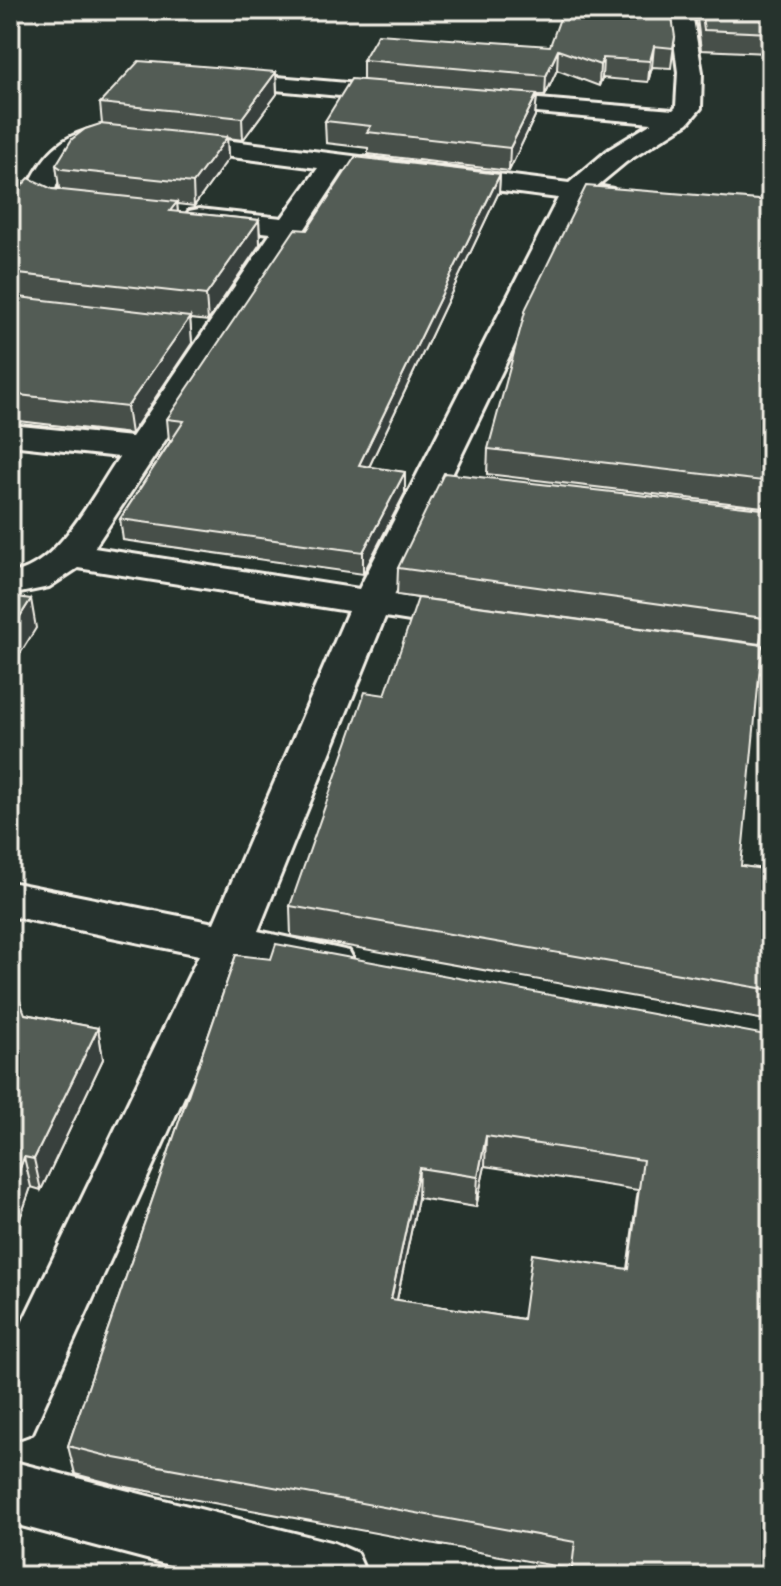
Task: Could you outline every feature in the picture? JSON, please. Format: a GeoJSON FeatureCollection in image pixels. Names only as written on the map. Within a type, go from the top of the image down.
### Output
{"type":"FeatureCollection","features":[{"type":"Feature","properties":{"kind":"street"},"geometry":{"type":"LineString","coordinates":[[10,1413],[228,945],[370,605],[446,483],[575,191],[617,156],[679,118],[688,108],[690,72],[682,19],[685,10]]}},
{"type":"Feature","properties":{"kind":"street"},"geometry":{"type":"LineString","coordinates":[[195,77],[429,97]]}},
{"type":"Feature","properties":{"kind":"street"},"geometry":{"type":"LineString","coordinates":[[460,99],[679,118]]}},
{"type":"Feature","properties":{"kind":"street"},"geometry":{"type":"LineString","coordinates":[[118,208],[56,202],[41,191],[42,183],[73,146],[83,139],[102,135],[337,160],[635,198]]}},
{"type":"Feature","properties":{"kind":"street"},"geometry":{"type":"LineString","coordinates":[[10,584],[34,581],[57,568],[70,555],[144,449],[200,332],[289,227],[337,160]]}},
{"type":"Feature","properties":{"kind":"street"},"geometry":{"type":"LineString","coordinates":[[180,215],[289,227]]}},
{"type":"Feature","properties":{"kind":"street"},"geometry":{"type":"LineString","coordinates":[[10,435],[144,449]]}},
{"type":"Feature","properties":{"kind":"street"},"geometry":{"type":"LineString","coordinates":[[70,555],[370,605],[509,624]]}},
{"type":"Feature","properties":{"kind":"street"},"geometry":{"type":"LineString","coordinates":[[663,646],[771,661]]}},
{"type":"Feature","properties":{"kind":"street"},"geometry":{"type":"LineString","coordinates":[[10,899],[228,945],[383,973]]}},
{"type":"Feature","properties":{"kind":"street"},"geometry":{"type":"LineString","coordinates":[[10,1492],[334,1576]]}},
{"type":"Feature","properties":{"kind":"building"},"geometry":{"type":"Polygon","coordinates":[[[563,10],[671,10],[675,37],[673,48],[654,46],[650,61],[603,58],[600,65],[558,50],[546,76],[363,60],[378,34],[550,46],[563,10]]]}},
{"type":"Feature","properties":{"kind":"building"},"geometry":{"type":"Polygon","coordinates":[[[701,10],[771,10],[771,33],[704,30],[701,10]]]}},
{"type":"Feature","properties":{"kind":"building"},"geometry":{"type":"Polygon","coordinates":[[[771,33],[771,180],[766,179],[771,33]]]}},
{"type":"Feature","properties":{"kind":"building"},"geometry":{"type":"Polygon","coordinates":[[[139,61],[276,72],[242,118],[100,103],[139,61]]]}},
{"type":"Feature","properties":{"kind":"building"},"geometry":{"type":"Polygon","coordinates":[[[351,79],[537,94],[510,148],[367,132],[371,126],[325,121],[351,79]]]}},
{"type":"Feature","properties":{"kind":"building"},"geometry":{"type":"Polygon","coordinates":[[[100,124],[227,137],[193,183],[62,169],[56,165],[72,139],[85,129],[100,124]]]}},
{"type":"Feature","properties":{"kind":"building"},"geometry":{"type":"Polygon","coordinates":[[[355,157],[500,174],[359,465],[405,472],[363,552],[120,519],[184,421],[167,419],[295,229],[307,230],[355,157]]]}},
{"type":"Feature","properties":{"kind":"building"},"geometry":{"type":"Polygon","coordinates":[[[29,178],[52,189],[177,202],[170,211],[259,220],[206,295],[10,273],[10,195],[29,178]]]}},
{"type":"Feature","properties":{"kind":"building"},"geometry":{"type":"Polygon","coordinates":[[[586,186],[771,201],[771,482],[488,449],[526,308],[586,186]]]}},
{"type":"Feature","properties":{"kind":"building"},"geometry":{"type":"Polygon","coordinates":[[[10,296],[190,317],[127,407],[10,394],[10,296]]]}},
{"type":"Feature","properties":{"kind":"building"},"geometry":{"type":"Polygon","coordinates":[[[444,473],[771,510],[771,602],[766,602],[764,618],[398,568],[444,473]]]}},
{"type":"Feature","properties":{"kind":"building"},"geometry":{"type":"Polygon","coordinates":[[[10,596],[31,599],[10,632],[10,596]]]}},
{"type":"Feature","properties":{"kind":"building"},"geometry":{"type":"Polygon","coordinates":[[[418,598],[762,645],[741,866],[771,870],[771,990],[290,906],[365,692],[385,695],[418,598]]]}},
{"type":"Feature","properties":{"kind":"building"},"geometry":{"type":"Polygon","coordinates":[[[276,944],[771,1036],[771,1576],[571,1576],[575,1542],[115,1458],[68,1446],[236,955],[271,959],[276,944]],[[486,1136],[478,1177],[419,1168],[391,1299],[523,1319],[532,1254],[628,1269],[643,1160],[486,1136]]]}},
{"type":"Feature","properties":{"kind":"building"},"geometry":{"type":"Polygon","coordinates":[[[10,974],[25,1014],[98,1028],[34,1159],[24,1157],[10,1196],[10,974]]]}}]}
